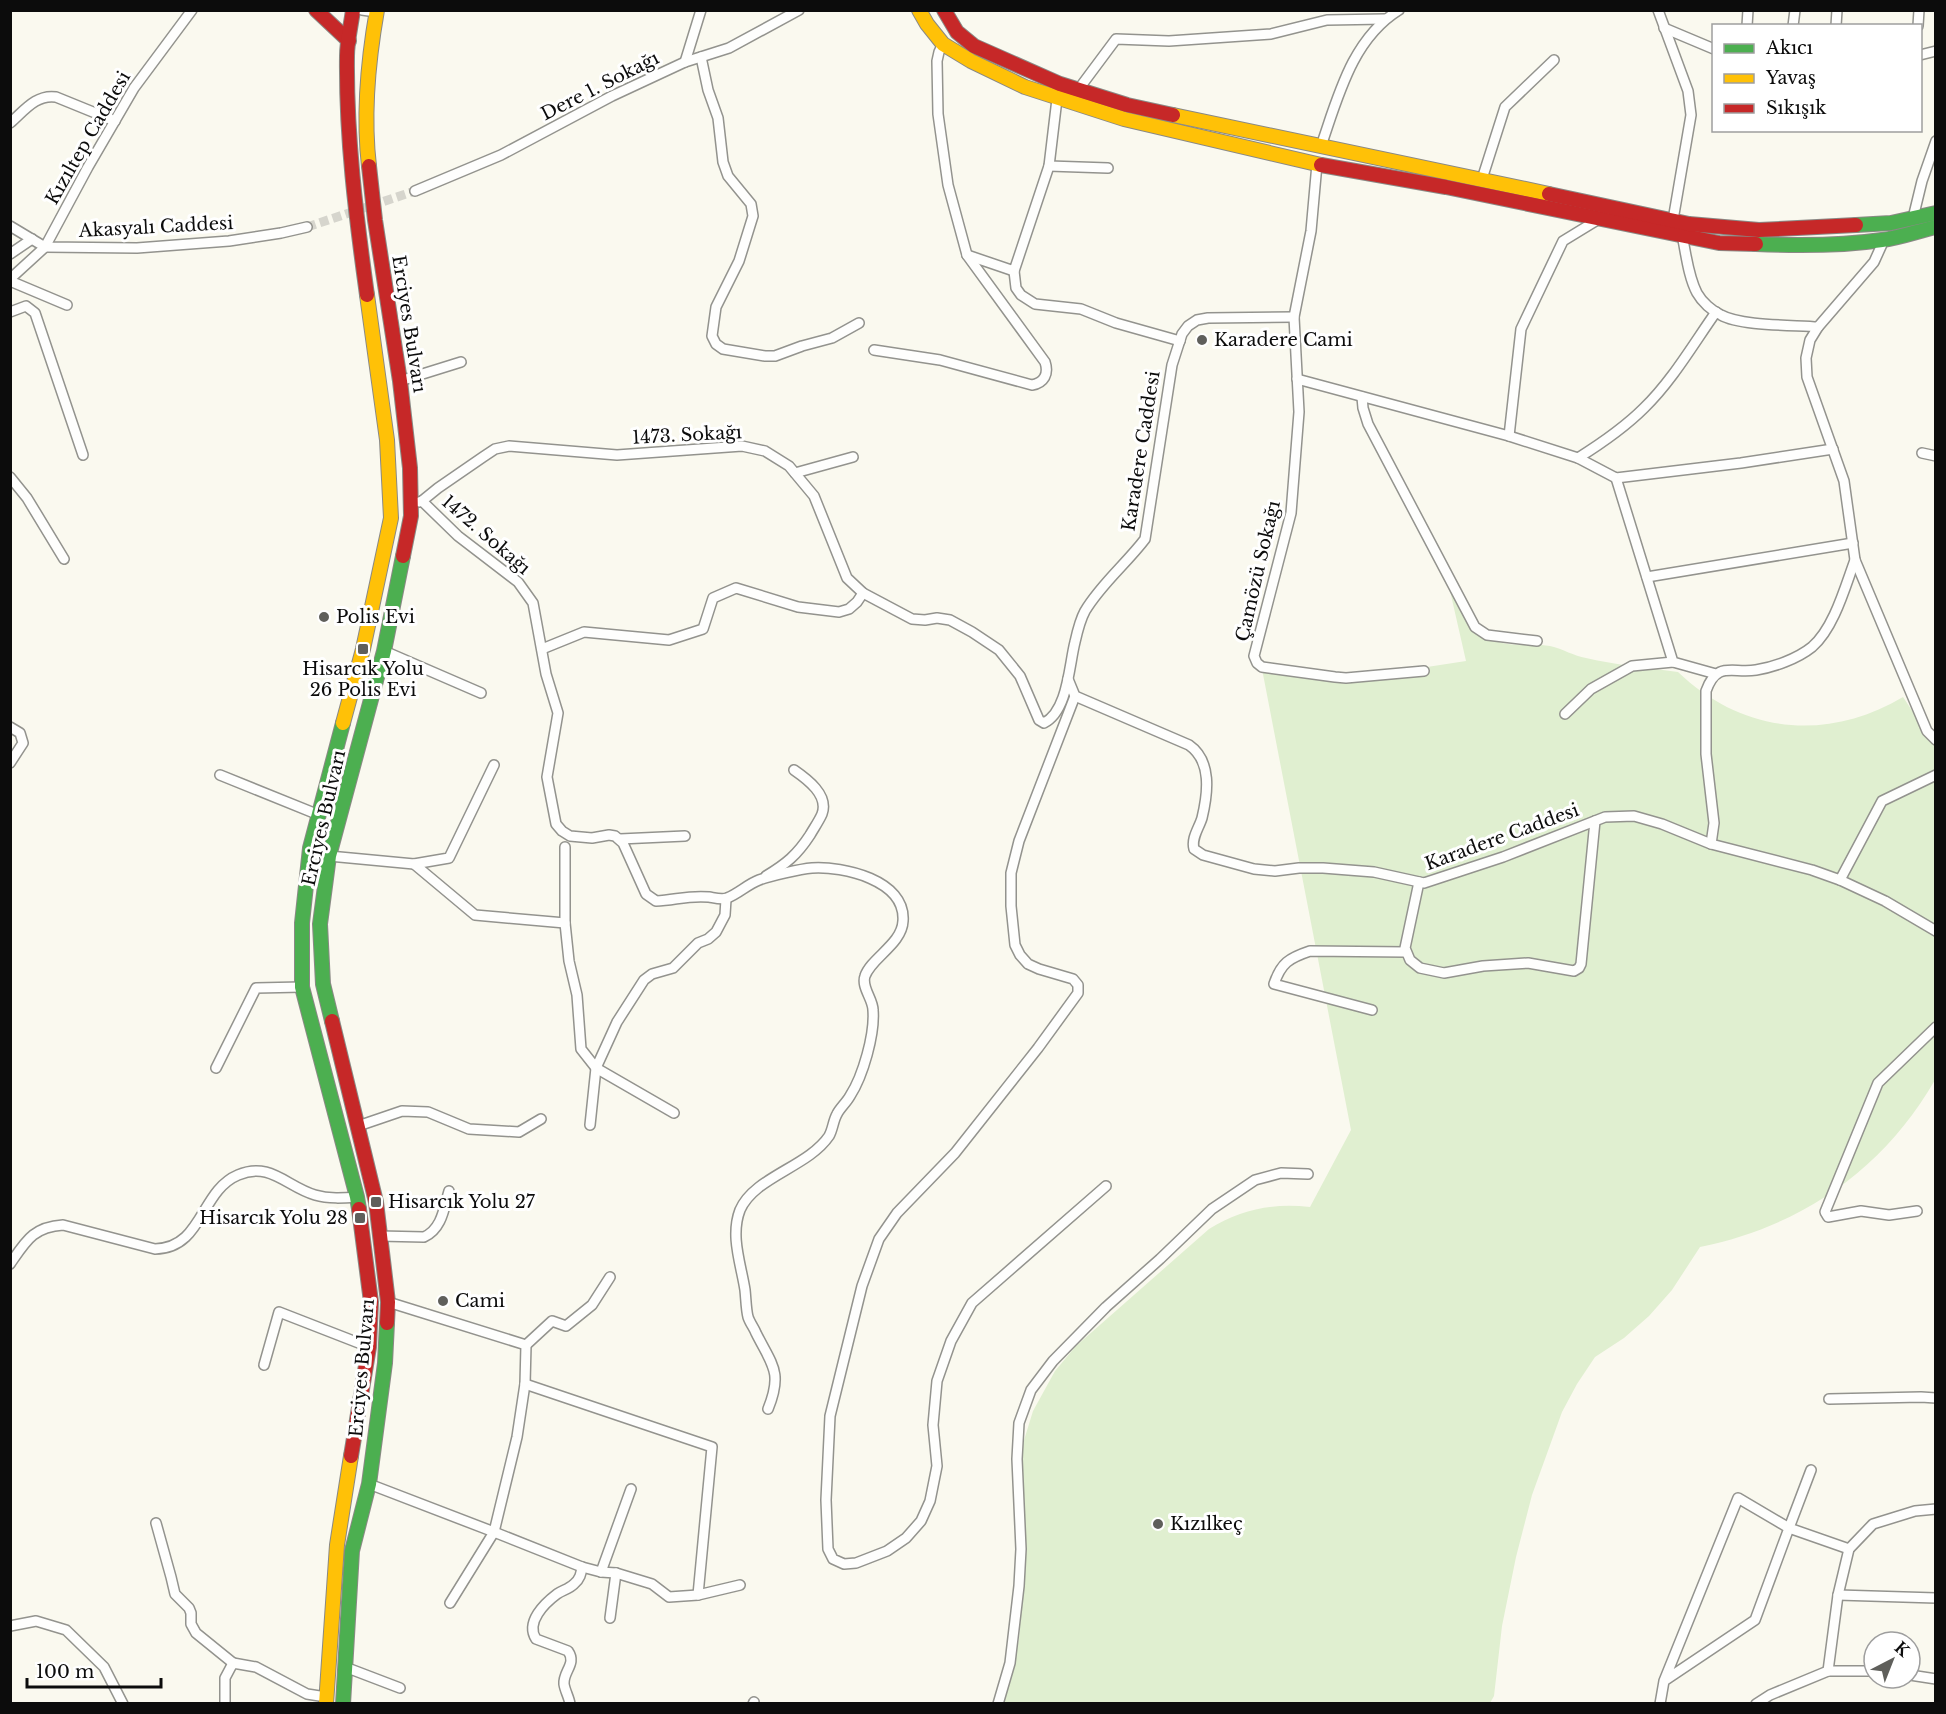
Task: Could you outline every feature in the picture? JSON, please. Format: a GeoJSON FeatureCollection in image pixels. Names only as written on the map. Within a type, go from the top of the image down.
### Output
{"type":"FeatureCollection","features":[{"type":"Feature","properties":{"kind":"main road"},"geometry":{"type":"LineString","coordinates":[[315,10],[349,41]]}},
{"type":"Feature","properties":{"kind":"main road","name":"Erciyes Bulvarı"},"geometry":{"type":"LineString","coordinates":[[326,1700],[337,1545],[369,1347],[371,1302],[357,1197],[302,987],[302,923],[308,859],[363,650],[391,518],[387,440],[357,225],[350,148],[347,54],[353,10]]}},
{"type":"Feature","properties":{"kind":"main road"},"geometry":{"type":"LineString","coordinates":[[919,10],[943,44],[971,61],[1025,87],[1124,119],[1317,164],[1446,187],[1719,243],[1849,244],[1884,240],[1935,227]]}},
{"type":"Feature","properties":{"kind":"main road"},"geometry":{"type":"LineString","coordinates":[[944,10],[957,32],[974,46],[1060,84],[1127,105],[1689,224],[1759,230],[1891,223],[1935,213]]}},
{"type":"Feature","properties":{"kind":"main road","name":"Erciyes Bulvarı"},"geometry":{"type":"LineString","coordinates":[[343,1704],[352,1551],[369,1484],[385,1363],[388,1302],[376,1202],[323,984],[320,924],[329,856],[384,651],[411,516],[416,502],[375,220],[367,148],[372,11]]}},
{"type":"Feature","properties":{"kind":"street","name":"Kızıltep Caddesi"},"geometry":{"type":"LineString","coordinates":[[10,280],[45,247],[134,88],[192,10]]}},
{"type":"Feature","properties":{"kind":"street"},"geometry":{"type":"LineString","coordinates":[[685,62],[701,10]]}},
{"type":"Feature","properties":{"kind":"street","name":"Dere 1. Sokağı"},"geometry":{"type":"LineString","coordinates":[[415,191],[501,155],[612,96],[685,62],[729,48],[799,10]]}},
{"type":"Feature","properties":{"kind":"street"},"geometry":{"type":"LineString","coordinates":[[1321,146],[1344,83],[1362,44],[1385,19],[1399,10]]}},
{"type":"Feature","properties":{"kind":"street"},"geometry":{"type":"LineString","coordinates":[[1658,10],[1688,91],[1691,115],[1673,220]]}},
{"type":"Feature","properties":{"kind":"street"},"geometry":{"type":"LineString","coordinates":[[1078,90],[1116,39],[1168,40],[1271,34],[1327,20],[1385,19]]}},
{"type":"Feature","properties":{"kind":"street"},"geometry":{"type":"LineString","coordinates":[[1664,28],[1712,49]]}},
{"type":"Feature","properties":{"kind":"street"},"geometry":{"type":"LineString","coordinates":[[874,350],[940,360],[1032,386],[1042,382],[1047,372],[1046,362],[967,255],[948,185],[938,114],[937,61],[943,44]]}},
{"type":"Feature","properties":{"kind":"street"},"geometry":{"type":"LineString","coordinates":[[701,57],[708,90],[718,118],[723,162],[728,176],[751,204],[753,210],[739,261],[716,307],[712,336],[716,344],[723,349],[775,356],[832,338],[859,323]]}},
{"type":"Feature","properties":{"kind":"street"},"geometry":{"type":"LineString","coordinates":[[1482,179],[1505,107],[1554,60]]}},
{"type":"Feature","properties":{"kind":"street"},"geometry":{"type":"LineString","coordinates":[[10,123],[35,100],[48,96],[56,97],[115,121]]}},
{"type":"Feature","properties":{"kind":"street"},"geometry":{"type":"LineString","coordinates":[[1057,99],[1049,166],[1014,271],[1016,288],[1021,295],[1035,304],[1081,309],[1116,323],[1179,341]]}},
{"type":"Feature","properties":{"kind":"street"},"geometry":{"type":"LineString","coordinates":[[1913,218],[1935,141]]}},
{"type":"Feature","properties":{"kind":"street"},"geometry":{"type":"LineString","coordinates":[[1294,316],[1311,231],[1317,164]]}},
{"type":"Feature","properties":{"kind":"street"},"geometry":{"type":"LineString","coordinates":[[1049,166],[1108,168]]}},
{"type":"Feature","properties":{"kind":"street"},"geometry":{"type":"LineString","coordinates":[[1509,436],[1521,329],[1551,268],[1559,245],[1568,237],[1574,236],[1599,219]]}},
{"type":"Feature","properties":{"kind":"street"},"geometry":{"type":"LineString","coordinates":[[10,226],[45,247]]}},
{"type":"Feature","properties":{"kind":"street","name":"Akasyalı Caddesi"},"geometry":{"type":"LineString","coordinates":[[45,247],[137,248],[281,234],[307,228]]}},
{"type":"Feature","properties":{"kind":"street"},"geometry":{"type":"LineString","coordinates":[[1682,235],[1691,278],[1698,293],[1708,306],[1721,316],[1736,321],[1818,327]]}},
{"type":"Feature","properties":{"kind":"street"},"geometry":{"type":"LineString","coordinates":[[10,254],[32,239]]}},
{"type":"Feature","properties":{"kind":"street"},"geometry":{"type":"LineString","coordinates":[[1884,240],[1874,262],[1818,327],[1810,340],[1806,358],[1807,377],[1844,481],[1856,560],[1927,731],[1935,740]]}},
{"type":"Feature","properties":{"kind":"street"},"geometry":{"type":"LineString","coordinates":[[967,255],[1014,271]]}},
{"type":"Feature","properties":{"kind":"street"},"geometry":{"type":"LineString","coordinates":[[10,280],[68,305]]}},
{"type":"Feature","properties":{"kind":"street"},"geometry":{"type":"LineString","coordinates":[[10,312],[26,306],[35,313],[83,455]]}},
{"type":"Feature","properties":{"kind":"street"},"geometry":{"type":"LineString","coordinates":[[1578,458],[1616,433],[1646,407],[1716,312]]}},
{"type":"Feature","properties":{"kind":"street","name":"Karadere Caddesi"},"geometry":{"type":"LineString","coordinates":[[1068,678],[1074,644],[1084,613],[1144,539],[1172,365],[1182,334],[1197,320],[1208,318],[1294,316]]}},
{"type":"Feature","properties":{"kind":"street","name":"Çamözü Sokağı"},"geometry":{"type":"LineString","coordinates":[[1294,316],[1299,412],[1291,513],[1254,656],[1255,660],[1262,667],[1346,678],[1424,670]]}},
{"type":"Feature","properties":{"kind":"street"},"geometry":{"type":"LineString","coordinates":[[400,381],[461,362]]}},
{"type":"Feature","properties":{"kind":"street"},"geometry":{"type":"LineString","coordinates":[[1297,379],[1509,436],[1578,458],[1616,478],[1833,449]]}},
{"type":"Feature","properties":{"kind":"street"},"geometry":{"type":"LineString","coordinates":[[1362,397],[1368,424],[1475,627],[1487,635],[1537,641]]}},
{"type":"Feature","properties":{"kind":"street","name":"1473. Sokağı"},"geometry":{"type":"LineString","coordinates":[[416,502],[495,449],[510,446],[617,455],[742,446],[765,451],[789,466],[814,496],[847,578],[862,593],[912,619],[950,620],[999,650],[1020,676],[1039,720],[1043,723],[1048,722],[1056,712],[1068,678]]}},
{"type":"Feature","properties":{"kind":"street"},"geometry":{"type":"LineString","coordinates":[[1922,453],[1935,456]]}},
{"type":"Feature","properties":{"kind":"street"},"geometry":{"type":"LineString","coordinates":[[795,473],[853,457]]}},
{"type":"Feature","properties":{"kind":"street"},"geometry":{"type":"LineString","coordinates":[[10,477],[27,498],[64,559]]}},
{"type":"Feature","properties":{"kind":"street"},"geometry":{"type":"LineString","coordinates":[[1616,478],[1673,662]]}},
{"type":"Feature","properties":{"kind":"street","name":"1472. Sokağı"},"geometry":{"type":"LineString","coordinates":[[416,502],[518,582],[532,603],[546,674],[558,713],[548,777],[556,824],[570,836],[592,838],[609,835],[620,839],[685,836]]}},
{"type":"Feature","properties":{"kind":"street"},"geometry":{"type":"LineString","coordinates":[[1647,577],[1853,543]]}},
{"type":"Feature","properties":{"kind":"street"},"geometry":{"type":"LineString","coordinates":[[1711,844],[1714,823],[1706,754],[1706,691],[1709,682],[1716,674],[1731,669],[1752,671],[1772,667],[1811,647],[1827,630],[1856,560]]}},
{"type":"Feature","properties":{"kind":"street"},"geometry":{"type":"LineString","coordinates":[[542,649],[584,632],[669,640],[703,628],[713,598],[736,588],[798,607],[839,612],[849,609],[862,593]]}},
{"type":"Feature","properties":{"kind":"street"},"geometry":{"type":"LineString","coordinates":[[384,651],[481,693]]}},
{"type":"Feature","properties":{"kind":"street"},"geometry":{"type":"LineString","coordinates":[[1565,714],[1591,689],[1632,666],[1673,662],[1716,674]]}},
{"type":"Feature","properties":{"kind":"street"},"geometry":{"type":"LineString","coordinates":[[1068,678],[1075,696],[1019,841],[1011,873],[1011,906],[1015,945],[1020,955],[1028,964],[1039,969],[1073,979],[1078,985],[1078,993],[1038,1048],[955,1153],[897,1213],[879,1239],[862,1286],[830,1416],[826,1500],[828,1550],[834,1559],[844,1564],[856,1563],[887,1551],[906,1538],[921,1521],[930,1501],[937,1466],[933,1425],[937,1381],[951,1341],[972,1303],[1106,1186]]}},
{"type":"Feature","properties":{"kind":"street","name":"Karadere Caddesi"},"geometry":{"type":"LineString","coordinates":[[1075,696],[1188,745],[1201,757],[1205,764],[1206,794],[1202,819],[1193,842],[1194,849],[1200,854],[1275,871],[1323,868],[1374,872],[1424,883],[1503,857],[1605,817],[1634,816],[1662,824],[1711,844],[1768,858],[1840,880],[1885,901],[1931,929],[1935,937]]}},
{"type":"Feature","properties":{"kind":"street"},"geometry":{"type":"LineString","coordinates":[[10,727],[20,734],[23,743],[10,763]]}},
{"type":"Feature","properties":{"kind":"street"},"geometry":{"type":"LineString","coordinates":[[329,856],[414,864],[449,858],[494,765]]}},
{"type":"Feature","properties":{"kind":"street"},"geometry":{"type":"LineString","coordinates":[[620,839],[624,843],[646,894],[652,900],[660,901],[693,895],[726,899],[787,863],[801,848],[821,816],[823,803],[816,788],[794,770]]}},
{"type":"Feature","properties":{"kind":"street"},"geometry":{"type":"LineString","coordinates":[[220,775],[319,815]]}},
{"type":"Feature","properties":{"kind":"street"},"geometry":{"type":"LineString","coordinates":[[1840,880],[1882,801],[1935,775]]}},
{"type":"Feature","properties":{"kind":"street"},"geometry":{"type":"LineString","coordinates":[[1419,882],[1405,948],[1410,960],[1420,968],[1444,973],[1483,966],[1528,963],[1572,972],[1577,970],[1581,964],[1595,821]]}},
{"type":"Feature","properties":{"kind":"street"},"geometry":{"type":"LineString","coordinates":[[566,847],[565,923],[569,961],[577,995],[581,1049],[596,1068],[674,1113]]}},
{"type":"Feature","properties":{"kind":"street"},"geometry":{"type":"LineString","coordinates":[[414,864],[474,915],[565,923]]}},
{"type":"Feature","properties":{"kind":"street"},"geometry":{"type":"LineString","coordinates":[[759,880],[811,868],[838,870],[864,876],[885,886],[894,894],[903,913],[901,933],[865,975],[864,985],[871,999],[873,1010],[862,1076],[837,1114],[830,1134],[817,1150],[750,1196],[741,1207],[736,1221],[737,1245],[748,1318],[771,1359],[776,1376],[774,1393],[768,1409]]}},
{"type":"Feature","properties":{"kind":"street"},"geometry":{"type":"LineString","coordinates":[[590,1125],[596,1068],[617,1022],[644,980],[662,970],[673,968],[698,944],[716,932],[725,915],[726,899]]}},
{"type":"Feature","properties":{"kind":"street"},"geometry":{"type":"LineString","coordinates":[[1372,1010],[1274,984],[1278,972],[1284,963],[1297,955],[1310,951],[1406,952]]}},
{"type":"Feature","properties":{"kind":"street"},"geometry":{"type":"LineString","coordinates":[[216,1068],[256,988],[302,987]]}},
{"type":"Feature","properties":{"kind":"street"},"geometry":{"type":"LineString","coordinates":[[1917,1211],[1889,1215],[1861,1211],[1832,1217],[1825,1212],[1878,1083],[1935,1027]]}},
{"type":"Feature","properties":{"kind":"street"},"geometry":{"type":"LineString","coordinates":[[358,1126],[402,1111],[428,1112],[469,1129],[519,1132],[541,1119]]}},
{"type":"Feature","properties":{"kind":"street"},"geometry":{"type":"LineString","coordinates":[[10,1264],[28,1238],[38,1230],[50,1226],[63,1225],[155,1249],[166,1249],[177,1245],[186,1238],[217,1191],[235,1176],[250,1171],[266,1171],[315,1195],[336,1199],[357,1197]]}},
{"type":"Feature","properties":{"kind":"street"},"geometry":{"type":"LineString","coordinates":[[998,1704],[1010,1663],[1022,1549],[1017,1459],[1019,1423],[1032,1390],[1053,1361],[1106,1307],[1212,1209],[1255,1180],[1281,1173],[1308,1174]]}},
{"type":"Feature","properties":{"kind":"street"},"geometry":{"type":"LineString","coordinates":[[379,1236],[424,1237],[430,1234],[438,1225],[449,1191]]}},
{"type":"Feature","properties":{"kind":"street"},"geometry":{"type":"LineString","coordinates":[[450,1603],[494,1532],[517,1437],[525,1384],[526,1345],[552,1321],[566,1326],[592,1305],[610,1277]]}},
{"type":"Feature","properties":{"kind":"street"},"geometry":{"type":"LineString","coordinates":[[388,1302],[526,1345]]}},
{"type":"Feature","properties":{"kind":"street"},"geometry":{"type":"LineString","coordinates":[[264,1365],[279,1312],[369,1347]]}},
{"type":"Feature","properties":{"kind":"street"},"geometry":{"type":"LineString","coordinates":[[525,1384],[712,1447],[698,1595]]}},
{"type":"Feature","properties":{"kind":"street"},"geometry":{"type":"LineString","coordinates":[[1830,1398],[1935,1398]]}},
{"type":"Feature","properties":{"kind":"street"},"geometry":{"type":"LineString","coordinates":[[1664,1681],[1755,1620],[1811,1470]]}},
{"type":"Feature","properties":{"kind":"street"},"geometry":{"type":"LineString","coordinates":[[369,1484],[582,1567],[616,1573],[652,1584],[669,1597],[698,1595],[740,1585]]}},
{"type":"Feature","properties":{"kind":"street"},"geometry":{"type":"LineString","coordinates":[[601,1572],[630,1489]]}},
{"type":"Feature","properties":{"kind":"street"},"geometry":{"type":"LineString","coordinates":[[1660,1704],[1664,1681],[1738,1498],[1789,1528],[1849,1549]]}},
{"type":"Feature","properties":{"kind":"street"},"geometry":{"type":"LineString","coordinates":[[1828,1671],[1838,1595],[1849,1549],[1873,1524],[1915,1511],[1935,1509]]}},
{"type":"Feature","properties":{"kind":"street"},"geometry":{"type":"LineString","coordinates":[[156,1523],[171,1586],[180,1600],[189,1608],[193,1629],[196,1633],[233,1663],[256,1667],[307,1694],[326,1700]]}},
{"type":"Feature","properties":{"kind":"street"},"geometry":{"type":"LineString","coordinates":[[570,1704],[564,1682],[572,1661],[571,1654],[536,1639],[533,1630],[540,1610],[559,1592],[576,1583],[582,1567]]}},
{"type":"Feature","properties":{"kind":"street"},"geometry":{"type":"LineString","coordinates":[[610,1618],[616,1573]]}},
{"type":"Feature","properties":{"kind":"street"},"geometry":{"type":"LineString","coordinates":[[1838,1595],[1935,1598]]}},
{"type":"Feature","properties":{"kind":"street"},"geometry":{"type":"LineString","coordinates":[[10,1626],[36,1622],[66,1630],[104,1667],[123,1704]]}},
{"type":"Feature","properties":{"kind":"street"},"geometry":{"type":"LineString","coordinates":[[225,1704],[225,1678],[233,1663]]}},
{"type":"Feature","properties":{"kind":"street"},"geometry":{"type":"LineString","coordinates":[[345,1667],[400,1688]]}},
{"type":"Feature","properties":{"kind":"street"},"geometry":{"type":"LineString","coordinates":[[1756,1704],[1770,1695],[1828,1671],[1862,1671]]}},
{"type":"Feature","properties":{"kind":"green space"},"geometry":{"type":"Polygon","coordinates":[[[1448,582],[1487,636],[1494,640],[1509,644],[1550,646],[1577,656],[1678,672],[1703,693],[1730,708],[1758,719],[1786,725],[1816,725],[1845,721],[1874,711],[1903,697],[1935,745],[1935,1080],[1891,1141],[1865,1167],[1805,1209],[1772,1225],[1700,1247],[1672,1290],[1649,1316],[1624,1338],[1595,1357],[1562,1412],[1532,1495],[1502,1626],[1494,1696],[1490,1703],[1000,1704],[1012,1672],[1019,1639],[1024,1520],[1021,1450],[1033,1411],[1055,1371],[1076,1346],[1209,1229],[1245,1212],[1258,1209],[1283,1206],[1310,1207],[1351,1130],[1262,669],[1336,681],[1466,661],[1448,582]]]}},
{"type":"Feature","properties":{"kind":"tunnel"},"geometry":{"type":"LineString","coordinates":[[307,227],[415,191]]}},
{"type":"Feature","properties":{"kind":"traffic: fast"},"geometry":{"type":"LineString","coordinates":[[1856,225],[1891,223],[1936,213]]}},
{"type":"Feature","properties":{"kind":"traffic: fast"},"geometry":{"type":"LineString","coordinates":[[1756,244],[1819,245],[1866,242],[1896,238],[1936,227]]}},
{"type":"Feature","properties":{"kind":"traffic: fast"},"geometry":{"type":"LineString","coordinates":[[332,1021],[323,984],[320,924],[329,856],[384,651],[403,556]]}},
{"type":"Feature","properties":{"kind":"traffic: fast"},"geometry":{"type":"LineString","coordinates":[[343,723],[310,848],[302,923],[302,987],[359,1209]]}},
{"type":"Feature","properties":{"kind":"traffic: fast"},"geometry":{"type":"LineString","coordinates":[[343,1704],[352,1551],[369,1484],[385,1363],[387,1323]]}},
{"type":"Feature","properties":{"kind":"traffic: slow"},"geometry":{"type":"LineString","coordinates":[[369,166],[366,127],[367,88],[377,10]]}},
{"type":"Feature","properties":{"kind":"traffic: slow"},"geometry":{"type":"LineString","coordinates":[[919,10],[943,44],[971,61],[1025,87],[1124,119],[1321,165]]}},
{"type":"Feature","properties":{"kind":"traffic: slow"},"geometry":{"type":"LineString","coordinates":[[1173,115],[1549,194]]}},
{"type":"Feature","properties":{"kind":"traffic: slow"},"geometry":{"type":"LineString","coordinates":[[343,723],[363,649],[391,518],[387,440],[367,295]]}},
{"type":"Feature","properties":{"kind":"traffic: slow"},"geometry":{"type":"LineString","coordinates":[[326,1704],[337,1545],[351,1456]]}},
{"type":"Feature","properties":{"kind":"traffic: jam"},"geometry":{"type":"LineString","coordinates":[[316,10],[349,41]]}},
{"type":"Feature","properties":{"kind":"traffic: jam"},"geometry":{"type":"LineString","coordinates":[[353,10],[347,50],[348,116],[367,295]]}},
{"type":"Feature","properties":{"kind":"traffic: jam"},"geometry":{"type":"LineString","coordinates":[[944,10],[957,32],[974,46],[1060,84],[1127,105],[1173,115]]}},
{"type":"Feature","properties":{"kind":"traffic: jam"},"geometry":{"type":"LineString","coordinates":[[1321,165],[1446,187],[1719,243],[1756,244]]}},
{"type":"Feature","properties":{"kind":"traffic: jam"},"geometry":{"type":"LineString","coordinates":[[369,166],[410,468],[411,516],[403,556]]}},
{"type":"Feature","properties":{"kind":"traffic: jam"},"geometry":{"type":"LineString","coordinates":[[1549,194],[1689,224],[1759,230],[1856,225]]}},
{"type":"Feature","properties":{"kind":"traffic: jam"},"geometry":{"type":"LineString","coordinates":[[332,1021],[376,1202],[388,1302],[387,1323]]}},
{"type":"Feature","properties":{"kind":"traffic: jam"},"geometry":{"type":"LineString","coordinates":[[351,1456],[369,1347],[371,1302],[359,1209]]}},
{"type":"Feature","properties":{"kind":"place","name":"Karadere Cami"},"geometry":{"type":"Point","coordinates":[1202,340]}},
{"type":"Feature","properties":{"kind":"place","name":"Polis Evi"},"geometry":{"type":"Point","coordinates":[324,617]}},
{"type":"Feature","properties":{"kind":"place","name":"Hisarcık Yolu 26 Polis Evi"},"geometry":{"type":"Point","coordinates":[363,649]}},
{"type":"Feature","properties":{"kind":"place","name":"Hisarcık Yolu 27"},"geometry":{"type":"Point","coordinates":[376,1202]}},
{"type":"Feature","properties":{"kind":"place","name":"Hisarcık Yolu 28"},"geometry":{"type":"Point","coordinates":[360,1218]}},
{"type":"Feature","properties":{"kind":"place","name":"Cami"},"geometry":{"type":"Point","coordinates":[443,1301]}},
{"type":"Feature","properties":{"kind":"place","name":"Kızılkeç"},"geometry":{"type":"Point","coordinates":[1158,1524]}}]}
